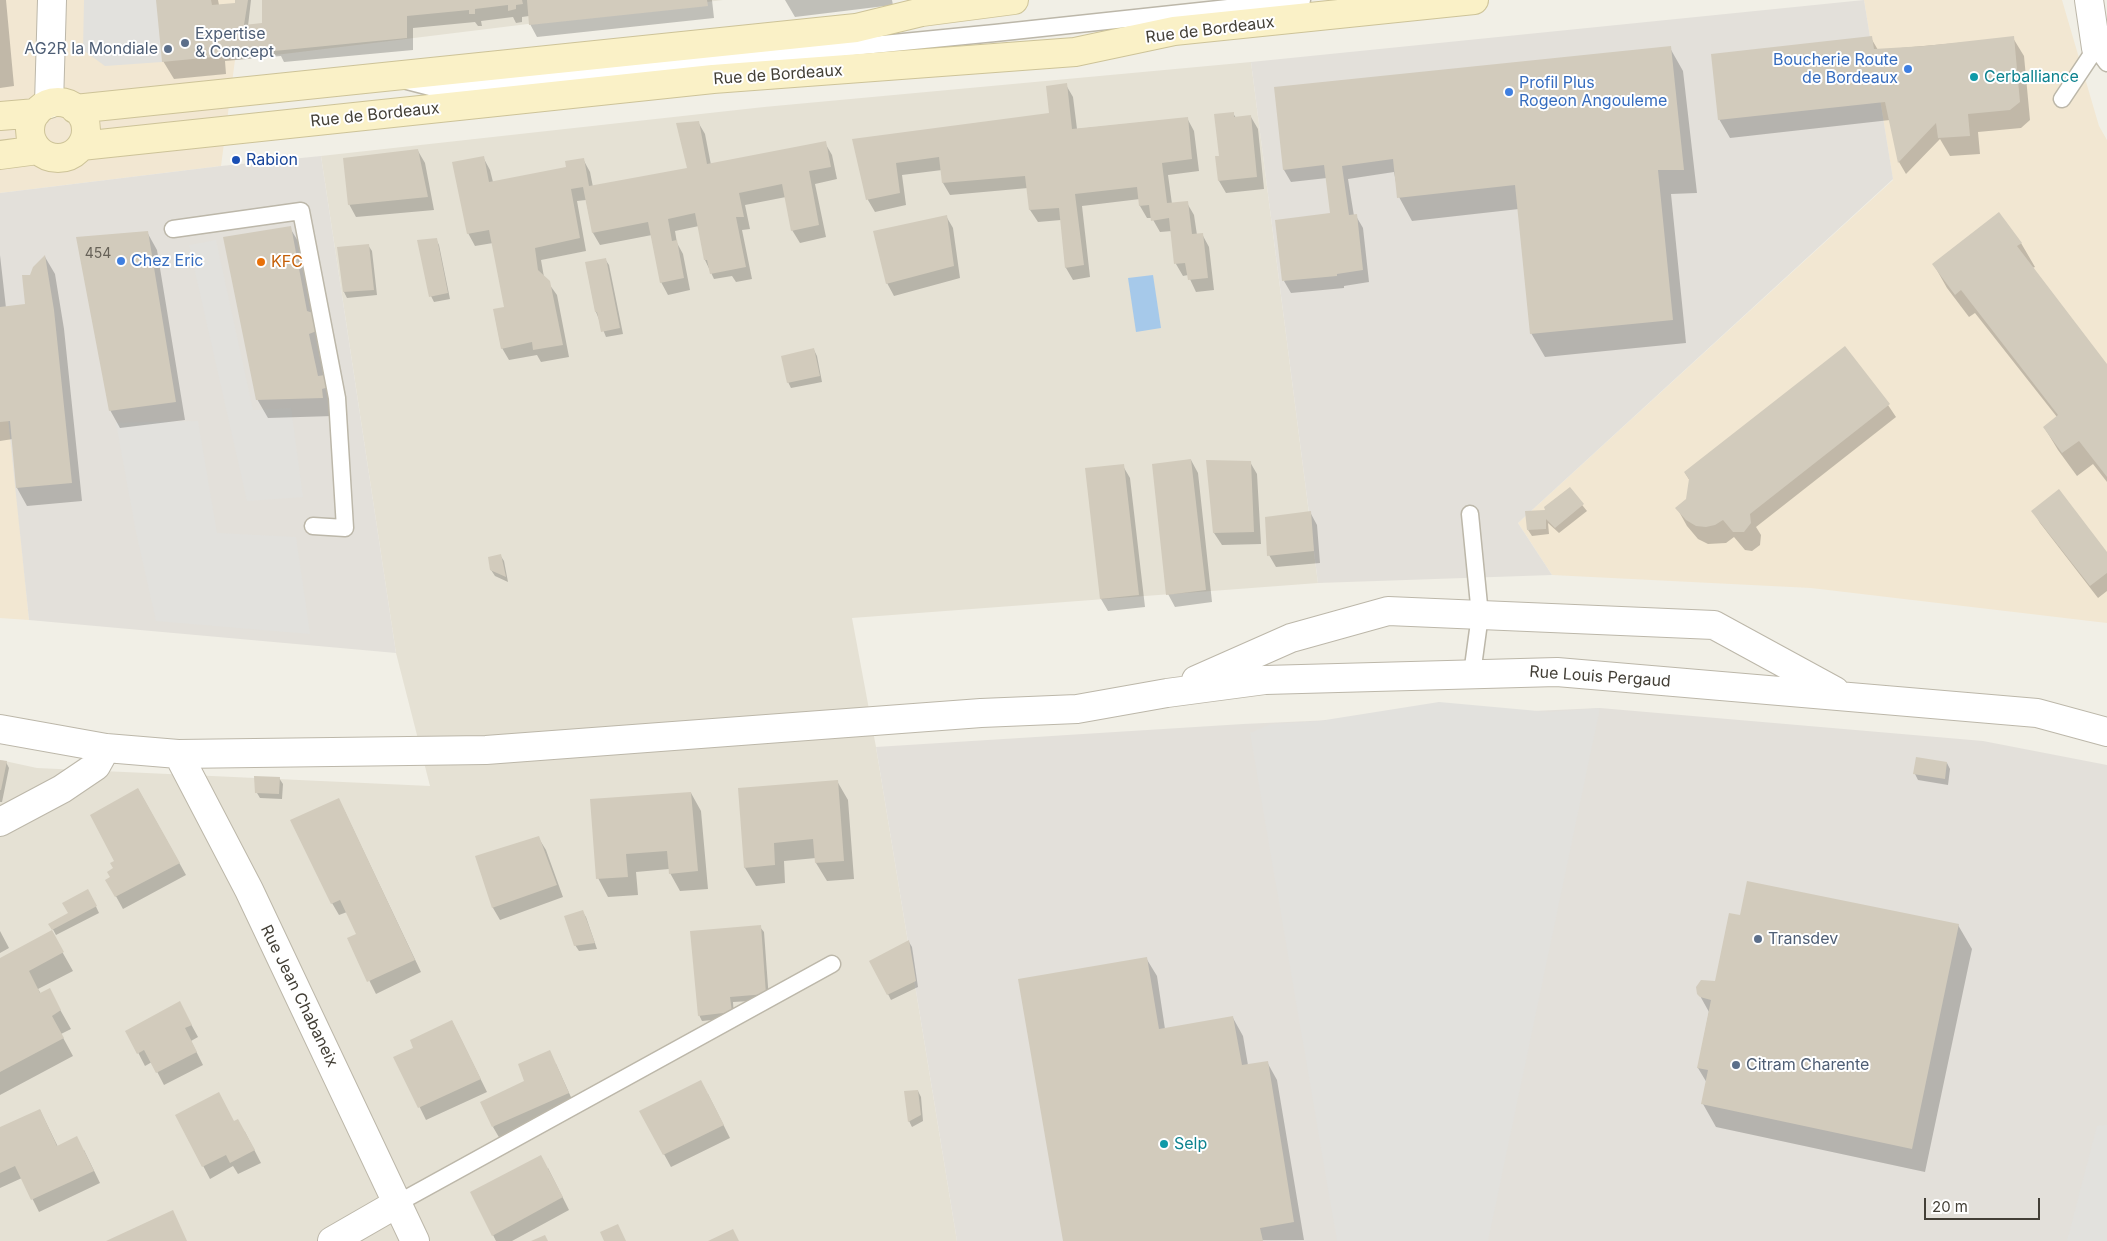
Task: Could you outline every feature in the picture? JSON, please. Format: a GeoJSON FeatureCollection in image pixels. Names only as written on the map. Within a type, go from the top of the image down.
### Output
{"type":"FeatureCollection","features":[{"type":"Feature","properties":{"kind":"main road"},"geometry":{"type":"LineString","coordinates":[[76,109],[856,28],[942,9],[1014,0]]}},
{"type":"Feature","properties":{"kind":"main road","name":"Rue de Bordeaux"},"geometry":{"type":"LineString","coordinates":[[81,146],[713,79],[1075,52],[1174,31],[1474,0]]}},
{"type":"Feature","properties":{"kind":"main road"},"geometry":{"type":"LineString","coordinates":[[0,116],[42,108],[68,104],[81,115],[86,131],[81,146],[76,152],[60,158],[52,158],[38,150],[31,137],[30,129],[42,108]]}},
{"type":"Feature","properties":{"kind":"main road"},"geometry":{"type":"LineString","coordinates":[[0,155],[38,150]]}},
{"type":"Feature","properties":{"kind":"street"},"geometry":{"type":"LineString","coordinates":[[42,108],[52,0]]}},
{"type":"Feature","properties":{"kind":"street"},"geometry":{"type":"LineString","coordinates":[[2089,0],[2101,56]]}},
{"type":"Feature","properties":{"kind":"street","name":"Rue Louis Pergaud"},"geometry":{"type":"LineString","coordinates":[[1167,693],[1291,638],[1388,611],[1714,625],[1845,696]]}},
{"type":"Feature","properties":{"kind":"street"},"geometry":{"type":"LineString","coordinates":[[1264,680],[1291,638]]}},
{"type":"Feature","properties":{"kind":"street","name":"Rue Louis Pergaud"},"geometry":{"type":"LineString","coordinates":[[1167,693],[1264,680],[1556,672],[2037,713],[2107,732]]}},
{"type":"Feature","properties":{"kind":"street"},"geometry":{"type":"LineString","coordinates":[[0,729],[106,748],[178,754],[486,750],[981,714],[1077,709],[1167,693]]}},
{"type":"Feature","properties":{"kind":"street"},"geometry":{"type":"LineString","coordinates":[[0,822],[62,789],[96,766],[106,748]]}},
{"type":"Feature","properties":{"kind":"street","name":"Rue Jean Chabaneix"},"geometry":{"type":"LineString","coordinates":[[178,754],[249,890],[415,1241]]}},
{"type":"Feature","properties":{"kind":"street"},"geometry":{"type":"LineString","coordinates":[[332,1241],[398,1202]]}},
{"type":"Feature","properties":{"kind":"lane"},"geometry":{"type":"LineString","coordinates":[[386,76],[434,88],[985,34],[1302,0]]}},
{"type":"Feature","properties":{"kind":"lane"},"geometry":{"type":"LineString","coordinates":[[2062,99],[2101,56]]}},
{"type":"Feature","properties":{"kind":"lane"},"geometry":{"type":"LineString","coordinates":[[173,229],[301,211],[337,398],[346,528],[313,526]]}},
{"type":"Feature","properties":{"kind":"lane"},"geometry":{"type":"LineString","coordinates":[[1470,514],[1480,615],[1472,674]]}},
{"type":"Feature","properties":{"kind":"lane"},"geometry":{"type":"LineString","coordinates":[[398,1202],[832,964]]}},
{"type":"Feature","properties":{"kind":"shaded area"},"geometry":{"type":"Polygon","coordinates":[[[0,0],[241,0],[221,166],[0,193],[0,0]]]}},
{"type":"Feature","properties":{"kind":"shaded area"},"geometry":{"type":"Polygon","coordinates":[[[84,0],[157,0],[162,62],[105,66],[83,50],[84,0]]]}},
{"type":"Feature","properties":{"kind":"shaded area"},"geometry":{"type":"Polygon","coordinates":[[[241,0],[723,0],[235,60],[241,0]]]}},
{"type":"Feature","properties":{"kind":"shaded area"},"geometry":{"type":"Polygon","coordinates":[[[1864,0],[2062,0],[2099,126],[2107,140],[2107,623],[1811,588],[1552,575],[1518,523],[1893,180],[1864,0]]]}},
{"type":"Feature","properties":{"kind":"shaded area"},"geometry":{"type":"Polygon","coordinates":[[[1864,0],[1893,179],[1518,523],[1552,575],[1318,583],[1251,62],[1864,0]]]}},
{"type":"Feature","properties":{"kind":"shaded area"},"geometry":{"type":"Polygon","coordinates":[[[1251,62],[1318,583],[852,618],[876,747],[957,1241],[0,1241],[0,760],[37,768],[430,786],[396,653],[321,156],[764,107],[1251,62]]]}},
{"type":"Feature","properties":{"kind":"shaded area"},"geometry":{"type":"Polygon","coordinates":[[[321,156],[396,653],[29,620],[0,341],[0,193],[221,166],[321,156]]]}},
{"type":"Feature","properties":{"kind":"shaded area"},"geometry":{"type":"Polygon","coordinates":[[[216,240],[253,410],[291,408],[303,497],[247,501],[189,245],[216,240]]]}},
{"type":"Feature","properties":{"kind":"shaded area"},"geometry":{"type":"Polygon","coordinates":[[[0,341],[16,488],[29,620],[0,618],[0,341]]]}},
{"type":"Feature","properties":{"kind":"shaded area"},"geometry":{"type":"Polygon","coordinates":[[[198,421],[217,533],[296,537],[310,634],[156,621],[136,532],[116,423],[198,421]]]}},
{"type":"Feature","properties":{"kind":"shaded area"},"geometry":{"type":"Polygon","coordinates":[[[1439,702],[1549,712],[1600,708],[1488,1241],[1337,1241],[1250,733],[1271,724],[1319,721],[1439,702]]]}},
{"type":"Feature","properties":{"kind":"shaded area"},"geometry":{"type":"Polygon","coordinates":[[[1600,708],[1983,741],[2107,765],[2107,1241],[957,1241],[876,747],[1243,724],[1600,708]]]}},
{"type":"Feature","properties":{"kind":"shaded area"},"geometry":{"type":"Polygon","coordinates":[[[2107,1125],[2107,1241],[2067,1241],[2097,1126],[2107,1125]]]}},
{"type":"Feature","properties":{"kind":"water"},"geometry":{"type":"Polygon","coordinates":[[[1153,275],[1161,328],[1136,332],[1128,278],[1153,275]]]}},
{"type":"Feature","properties":{"kind":"building"},"geometry":{"type":"Polygon","coordinates":[[[156,0],[211,0],[212,5],[235,3],[235,0],[248,0],[244,25],[262,23],[262,0],[522,0],[523,4],[516,5],[516,9],[508,11],[508,5],[475,9],[475,14],[469,14],[469,10],[407,16],[407,38],[162,62],[156,0]]]}},
{"type":"Feature","properties":{"kind":"building"},"geometry":{"type":"Polygon","coordinates":[[[527,0],[707,0],[708,6],[529,25],[527,0]]]}},
{"type":"Feature","properties":{"kind":"building"},"geometry":{"type":"Polygon","coordinates":[[[1872,36],[1874,49],[1925,46],[2014,36],[2020,102],[2010,110],[1968,114],[1970,136],[1938,138],[1936,123],[1898,163],[1885,102],[1718,120],[1711,54],[1872,36]]]}},
{"type":"Feature","properties":{"kind":"building"},"geometry":{"type":"Polygon","coordinates":[[[1671,46],[1684,170],[1658,170],[1673,320],[1530,334],[1515,185],[1397,198],[1393,159],[1342,166],[1349,215],[1357,214],[1363,270],[1337,274],[1337,276],[1282,281],[1275,220],[1330,213],[1324,165],[1283,170],[1274,87],[1671,46]]]}},
{"type":"Feature","properties":{"kind":"building"},"geometry":{"type":"Polygon","coordinates":[[[1067,83],[1072,129],[1188,117],[1192,159],[1162,163],[1167,203],[1188,201],[1192,234],[1203,233],[1208,278],[1188,280],[1185,263],[1174,264],[1169,218],[1151,221],[1149,205],[1139,206],[1137,187],[1075,194],[1084,265],[1065,268],[1059,208],[1029,210],[1025,176],[942,183],[939,157],[896,163],[900,193],[866,200],[852,139],[1049,113],[1046,86],[1067,83]]]}},
{"type":"Feature","properties":{"kind":"building"},"geometry":{"type":"Polygon","coordinates":[[[1234,112],[1234,117],[1251,115],[1257,177],[1218,181],[1215,156],[1219,156],[1214,114],[1234,112]]]}},
{"type":"Feature","properties":{"kind":"building"},"geometry":{"type":"Polygon","coordinates":[[[699,121],[707,164],[826,141],[831,167],[809,171],[819,225],[791,231],[782,184],[739,193],[744,217],[736,217],[746,267],[710,274],[707,260],[704,260],[695,213],[668,219],[672,241],[677,240],[684,278],[660,283],[648,222],[592,233],[583,187],[571,189],[580,238],[535,248],[538,270],[550,281],[563,345],[533,350],[532,342],[501,349],[493,309],[504,307],[489,230],[467,234],[452,162],[484,156],[489,182],[566,167],[565,161],[584,158],[589,186],[687,168],[676,123],[699,121]]]}},
{"type":"Feature","properties":{"kind":"building"},"geometry":{"type":"Polygon","coordinates":[[[418,149],[428,197],[348,205],[343,158],[418,149]]]}},
{"type":"Feature","properties":{"kind":"building"},"geometry":{"type":"Polygon","coordinates":[[[1999,212],[2022,243],[2017,246],[2107,364],[2107,477],[2079,441],[2062,453],[2043,427],[2058,415],[1961,290],[1955,295],[1932,264],[1999,212]]]}},
{"type":"Feature","properties":{"kind":"building"},"geometry":{"type":"Polygon","coordinates":[[[947,215],[954,266],[886,284],[873,231],[947,215]]]}},
{"type":"Feature","properties":{"kind":"building"},"geometry":{"type":"Polygon","coordinates":[[[291,226],[307,311],[316,314],[319,330],[309,334],[318,376],[325,375],[329,387],[322,389],[323,398],[256,400],[223,237],[291,226]]]}},
{"type":"Feature","properties":{"kind":"building"},"geometry":{"type":"Polygon","coordinates":[[[148,231],[176,402],[109,411],[76,237],[148,231]]]}},
{"type":"Feature","properties":{"kind":"building"},"geometry":{"type":"Polygon","coordinates":[[[437,238],[448,293],[429,297],[417,240],[437,238]]]}},
{"type":"Feature","properties":{"kind":"building"},"geometry":{"type":"Polygon","coordinates":[[[369,244],[374,290],[343,292],[337,247],[369,244]]]}},
{"type":"Feature","properties":{"kind":"building"},"geometry":{"type":"Polygon","coordinates":[[[45,255],[54,310],[72,483],[16,488],[10,421],[0,422],[0,307],[25,304],[22,275],[30,275],[33,267],[45,255]]]}},
{"type":"Feature","properties":{"kind":"building"},"geometry":{"type":"Polygon","coordinates":[[[606,258],[620,328],[601,332],[585,262],[606,258]]]}},
{"type":"Feature","properties":{"kind":"building"},"geometry":{"type":"Polygon","coordinates":[[[1845,346],[1890,404],[1750,514],[1751,523],[1744,532],[1733,532],[1723,520],[1715,525],[1706,527],[1696,526],[1686,520],[1675,508],[1686,499],[1689,479],[1684,472],[1845,346]]]}},
{"type":"Feature","properties":{"kind":"building"},"geometry":{"type":"Polygon","coordinates":[[[814,348],[820,376],[787,383],[781,356],[814,348]]]}},
{"type":"Feature","properties":{"kind":"building"},"geometry":{"type":"Polygon","coordinates":[[[1191,459],[1206,590],[1166,595],[1152,464],[1191,459]]]}},
{"type":"Feature","properties":{"kind":"building"},"geometry":{"type":"Polygon","coordinates":[[[1206,460],[1251,461],[1254,532],[1213,533],[1206,460]]]}},
{"type":"Feature","properties":{"kind":"building"},"geometry":{"type":"Polygon","coordinates":[[[1124,464],[1139,595],[1100,599],[1085,468],[1124,464]]]}},
{"type":"Feature","properties":{"kind":"building"},"geometry":{"type":"Polygon","coordinates":[[[1570,487],[1584,504],[1555,528],[1546,519],[1546,529],[1527,530],[1525,511],[1545,510],[1544,507],[1570,487]]]}},
{"type":"Feature","properties":{"kind":"building"},"geometry":{"type":"Polygon","coordinates":[[[2059,489],[2107,552],[2107,573],[2090,586],[2031,511],[2059,489]]]}},
{"type":"Feature","properties":{"kind":"building"},"geometry":{"type":"Polygon","coordinates":[[[1311,511],[1314,551],[1267,556],[1265,517],[1311,511]]]}},
{"type":"Feature","properties":{"kind":"building"},"geometry":{"type":"Polygon","coordinates":[[[501,554],[506,577],[490,570],[488,557],[501,554]]]}},
{"type":"Feature","properties":{"kind":"building"},"geometry":{"type":"Polygon","coordinates":[[[1916,757],[1947,762],[1945,779],[1913,774],[1916,757]]]}},
{"type":"Feature","properties":{"kind":"building"},"geometry":{"type":"Polygon","coordinates":[[[0,760],[7,761],[1,790],[0,790],[0,760]]]}},
{"type":"Feature","properties":{"kind":"building"},"geometry":{"type":"Polygon","coordinates":[[[254,776],[280,777],[279,794],[255,793],[254,776]]]}},
{"type":"Feature","properties":{"kind":"building"},"geometry":{"type":"Polygon","coordinates":[[[838,780],[844,861],[815,863],[813,839],[774,843],[775,865],[744,868],[738,788],[838,780]]]}},
{"type":"Feature","properties":{"kind":"building"},"geometry":{"type":"Polygon","coordinates":[[[138,788],[180,863],[115,897],[105,880],[110,877],[107,872],[113,868],[110,863],[114,861],[90,815],[138,788]]]}},
{"type":"Feature","properties":{"kind":"building"},"geometry":{"type":"Polygon","coordinates":[[[691,792],[698,871],[669,874],[667,851],[626,854],[628,877],[596,879],[590,799],[691,792]]]}},
{"type":"Feature","properties":{"kind":"building"},"geometry":{"type":"Polygon","coordinates":[[[339,798],[415,960],[367,982],[347,938],[356,934],[340,900],[331,904],[290,820],[339,798]]]}},
{"type":"Feature","properties":{"kind":"building"},"geometry":{"type":"Polygon","coordinates":[[[539,836],[557,885],[492,908],[475,856],[539,836]]]}},
{"type":"Feature","properties":{"kind":"building"},"geometry":{"type":"Polygon","coordinates":[[[1747,881],[1959,924],[1912,1149],[1701,1104],[1708,1070],[1697,1068],[1711,1000],[1700,997],[1697,994],[1696,987],[1701,980],[1715,981],[1729,913],[1740,915],[1747,881]]]}},
{"type":"Feature","properties":{"kind":"building"},"geometry":{"type":"Polygon","coordinates":[[[88,889],[97,906],[52,930],[48,924],[68,913],[62,903],[88,889]]]}},
{"type":"Feature","properties":{"kind":"building"},"geometry":{"type":"Polygon","coordinates":[[[583,910],[595,943],[574,946],[564,916],[583,910]]]}},
{"type":"Feature","properties":{"kind":"building"},"geometry":{"type":"Polygon","coordinates":[[[761,925],[766,994],[730,997],[732,1012],[698,1016],[690,931],[761,925]]]}},
{"type":"Feature","properties":{"kind":"building"},"geometry":{"type":"Polygon","coordinates":[[[52,930],[64,952],[29,971],[40,993],[50,988],[61,1010],[52,1016],[64,1038],[0,1072],[0,958],[52,930]]]}},
{"type":"Feature","properties":{"kind":"building"},"geometry":{"type":"Polygon","coordinates":[[[909,940],[916,981],[887,995],[869,961],[909,940]]]}},
{"type":"Feature","properties":{"kind":"building","name":"Selp"},"geometry":{"type":"Polygon","coordinates":[[[1147,957],[1159,1029],[1233,1016],[1242,1065],[1268,1061],[1294,1222],[1260,1228],[1263,1241],[1063,1241],[1018,979],[1147,957]]]}},
{"type":"Feature","properties":{"kind":"building"},"geometry":{"type":"Polygon","coordinates":[[[180,1001],[192,1025],[185,1028],[197,1052],[156,1073],[144,1050],[137,1054],[125,1031],[180,1001]]]}},
{"type":"Feature","properties":{"kind":"building"},"geometry":{"type":"Polygon","coordinates":[[[452,1020],[481,1079],[418,1108],[393,1057],[413,1048],[410,1040],[452,1020]]]}},
{"type":"Feature","properties":{"kind":"building"},"geometry":{"type":"Polygon","coordinates":[[[550,1050],[569,1093],[492,1127],[480,1102],[524,1081],[518,1064],[550,1050]]]}},
{"type":"Feature","properties":{"kind":"building"},"geometry":{"type":"Polygon","coordinates":[[[701,1080],[724,1125],[663,1155],[639,1111],[701,1080]]]}},
{"type":"Feature","properties":{"kind":"building"},"geometry":{"type":"Polygon","coordinates":[[[918,1090],[921,1115],[908,1122],[904,1091],[918,1090]]]}},
{"type":"Feature","properties":{"kind":"building"},"geometry":{"type":"Polygon","coordinates":[[[219,1092],[234,1121],[238,1119],[255,1150],[230,1163],[226,1155],[202,1167],[175,1115],[219,1092]]]}},
{"type":"Feature","properties":{"kind":"building"},"geometry":{"type":"Polygon","coordinates":[[[40,1109],[57,1146],[77,1136],[94,1171],[31,1200],[15,1166],[0,1173],[0,1127],[40,1109]]]}},
{"type":"Feature","properties":{"kind":"building"},"geometry":{"type":"Polygon","coordinates":[[[541,1155],[563,1197],[492,1236],[470,1192],[541,1155]]]}},
{"type":"Feature","properties":{"kind":"building"},"geometry":{"type":"Polygon","coordinates":[[[173,1210],[187,1241],[106,1241],[173,1210]]]}},
{"type":"Feature","properties":{"kind":"building"},"geometry":{"type":"Polygon","coordinates":[[[618,1224],[626,1241],[604,1241],[600,1232],[618,1224]]]}},
{"type":"Feature","properties":{"kind":"building"},"geometry":{"type":"Polygon","coordinates":[[[733,1229],[739,1241],[708,1241],[733,1229]]]}},
{"type":"Feature","properties":{"kind":"building"},"geometry":{"type":"Polygon","coordinates":[[[545,1235],[548,1241],[531,1241],[545,1235]]]}},
{"type":"Feature","properties":{"kind":"place","name":"Expertise & Concept"},"geometry":{"type":"Point","coordinates":[185,43]}},
{"type":"Feature","properties":{"kind":"place","name":"AG2R la Mondiale"},"geometry":{"type":"Point","coordinates":[168,49]}},
{"type":"Feature","properties":{"kind":"place","name":"Boucherie Route de Bordeaux"},"geometry":{"type":"Point","coordinates":[1908,69]}},
{"type":"Feature","properties":{"kind":"place","name":"Cerballiance"},"geometry":{"type":"Point","coordinates":[1974,77]}},
{"type":"Feature","properties":{"kind":"place","name":"Profil Plus Rogeon Angouleme"},"geometry":{"type":"Point","coordinates":[1509,92]}},
{"type":"Feature","properties":{"kind":"place","name":"Rabion"},"geometry":{"type":"Point","coordinates":[236,160]}},
{"type":"Feature","properties":{"kind":"place","name":"Chez Eric"},"geometry":{"type":"Point","coordinates":[121,261]}},
{"type":"Feature","properties":{"kind":"place","name":"KFC"},"geometry":{"type":"Point","coordinates":[261,262]}},
{"type":"Feature","properties":{"kind":"place","name":"Transdev"},"geometry":{"type":"Point","coordinates":[1758,939]}},
{"type":"Feature","properties":{"kind":"place","name":"Citram Charente"},"geometry":{"type":"Point","coordinates":[1736,1065]}},
{"type":"Feature","properties":{"kind":"place","name":"Selp"},"geometry":{"type":"Point","coordinates":[1164,1144]}}]}
